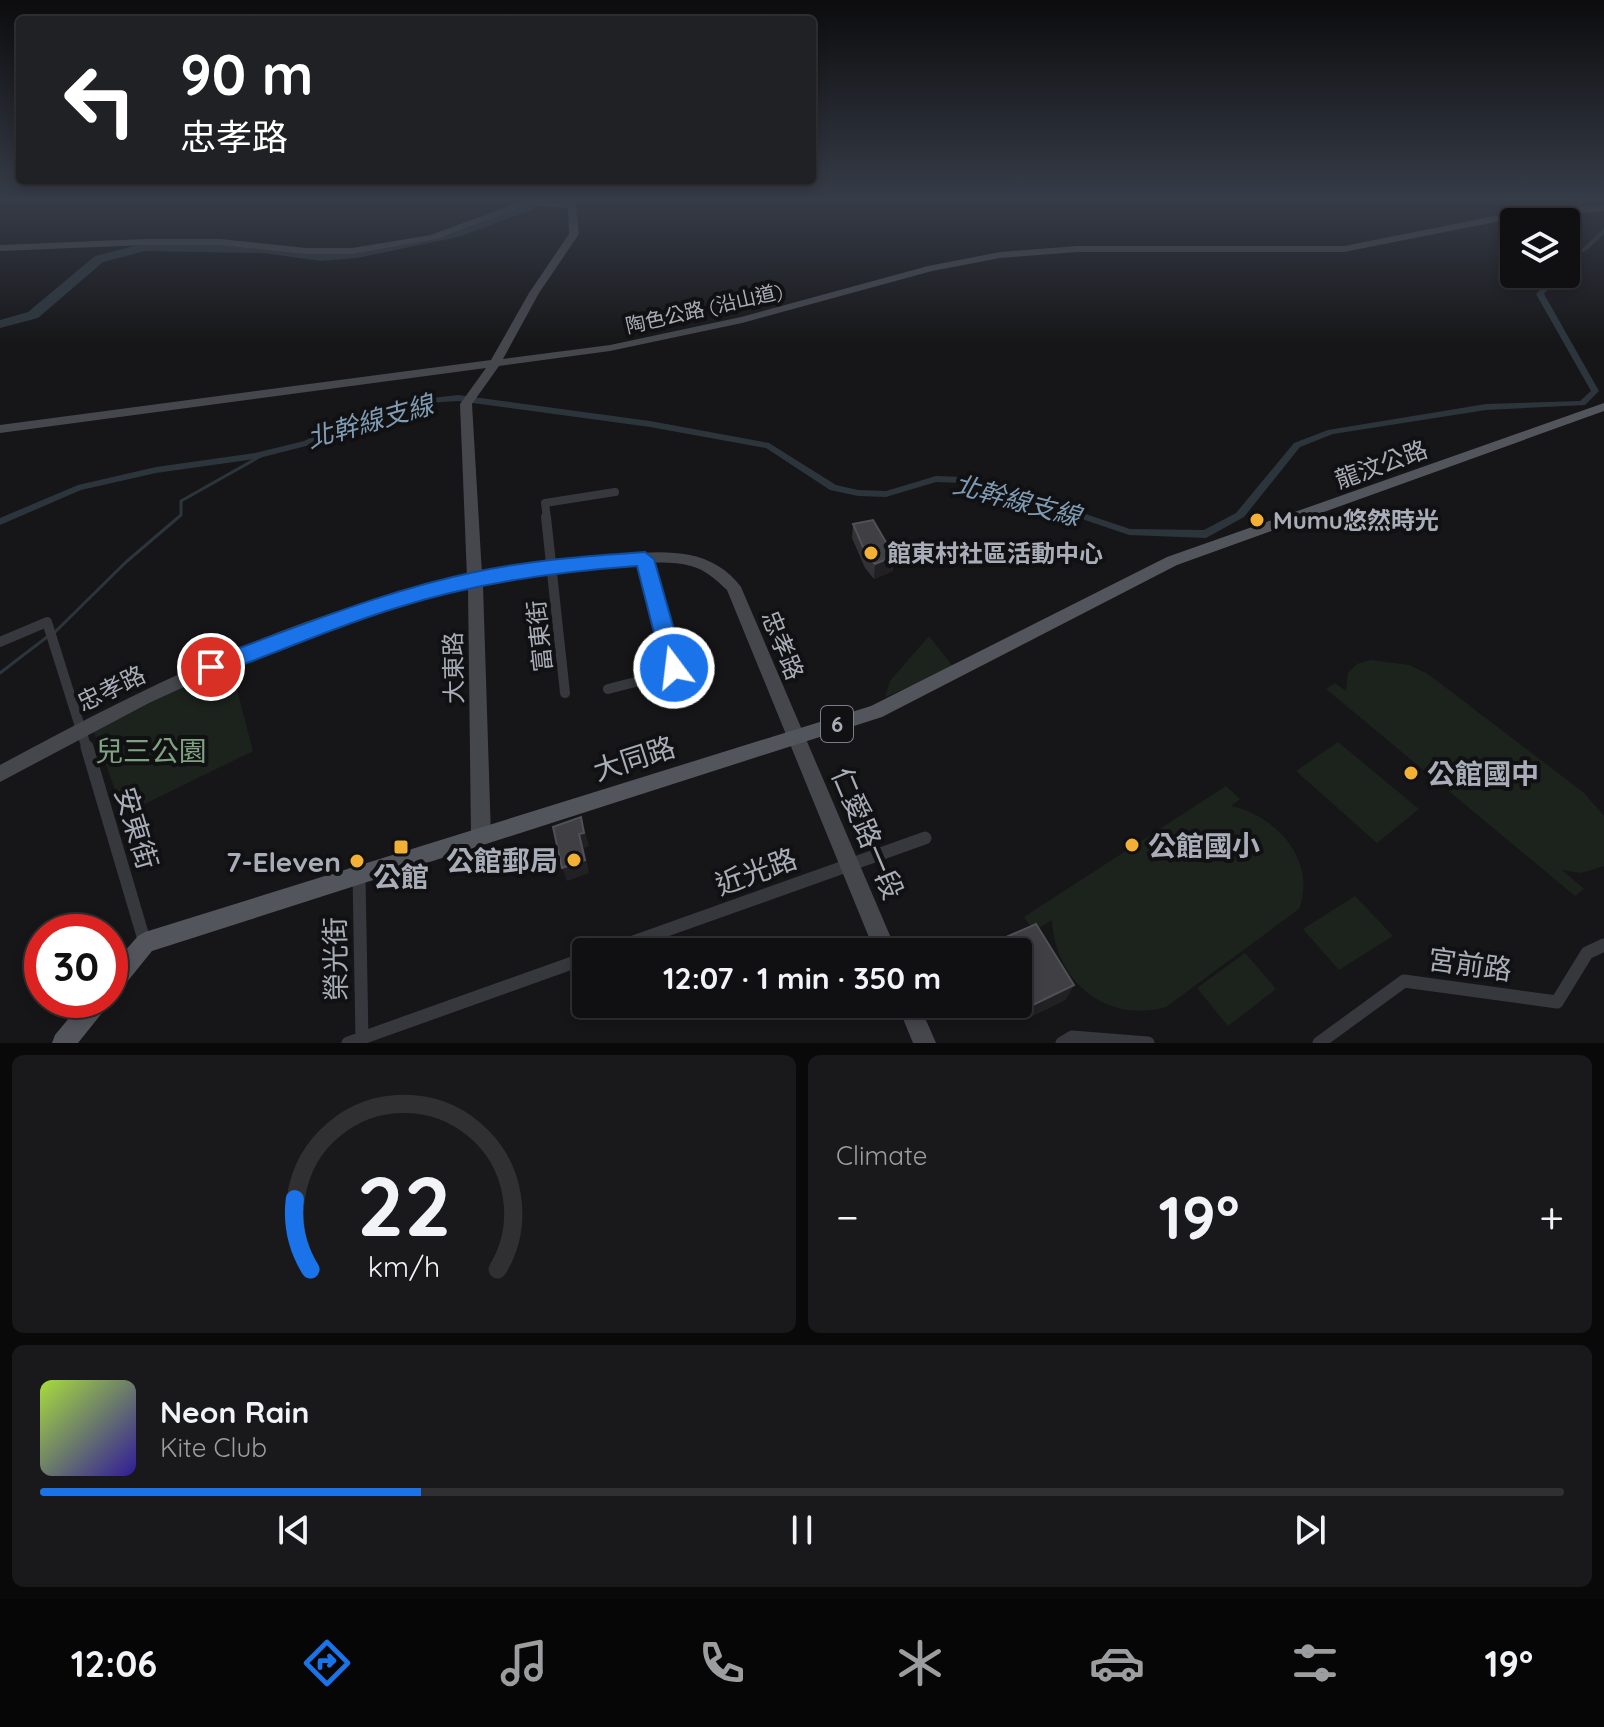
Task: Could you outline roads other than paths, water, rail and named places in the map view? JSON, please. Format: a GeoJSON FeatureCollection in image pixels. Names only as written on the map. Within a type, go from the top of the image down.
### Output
{"type":"FeatureCollection","features":[{"type":"Feature","properties":{"kind":"main road","name":"龍汶公路"},"geometry":{"type":"LineString","coordinates":[[1172,561],[1604,407]]}},
{"type":"Feature","properties":{"kind":"main road","name":"大同路"},"geometry":{"type":"LineString","coordinates":[[145,943],[876,712],[1172,561]]}},
{"type":"Feature","properties":{"kind":"main road"},"geometry":{"type":"LineString","coordinates":[[128,963],[145,943]]}},
{"type":"Feature","properties":{"kind":"main road"},"geometry":{"type":"LineString","coordinates":[[63,1043],[83,1018]]}},
{"type":"Feature","properties":{"kind":"street"},"geometry":{"type":"LineString","coordinates":[[0,248],[32,247]]}},
{"type":"Feature","properties":{"kind":"street"},"geometry":{"type":"LineString","coordinates":[[265,247],[352,251],[377,247]]}},
{"type":"Feature","properties":{"kind":"street"},"geometry":{"type":"LineString","coordinates":[[495,364],[534,293],[565,247]]}},
{"type":"Feature","properties":{"kind":"street","name":"陶色公路 (沿山道)"},"geometry":{"type":"LineString","coordinates":[[0,429],[495,364],[669,337],[931,268],[991,256],[1077,249],[1356,247]]}},
{"type":"Feature","properties":{"kind":"street","name":"大東路"},"geometry":{"type":"LineString","coordinates":[[481,837],[470,397],[495,364]]}},
{"type":"Feature","properties":{"kind":"street","name":"富東街"},"geometry":{"type":"LineString","coordinates":[[565,693],[545,503],[615,492]]}},
{"type":"Feature","properties":{"kind":"street","name":"忠孝路"},"geometry":{"type":"LineString","coordinates":[[0,774],[80,729],[253,650],[390,602],[475,579],[551,566],[675,556],[710,566],[733,587],[795,737]]}},
{"type":"Feature","properties":{"kind":"street"},"geometry":{"type":"LineString","coordinates":[[608,689],[667,674],[674,668],[645,559]]}},
{"type":"Feature","properties":{"kind":"street","name":"安東街"},"geometry":{"type":"LineString","coordinates":[[0,642],[47,622],[118,846],[145,943]]}},
{"type":"Feature","properties":{"kind":"street","name":"仁愛路一段"},"geometry":{"type":"LineString","coordinates":[[795,737],[880,938]]}},
{"type":"Feature","properties":{"kind":"street","name":"近光路"},"geometry":{"type":"LineString","coordinates":[[644,938],[925,838]]}},
{"type":"Feature","properties":{"kind":"street","name":"榮光街"},"geometry":{"type":"LineString","coordinates":[[358,1041],[359,875]]}},
{"type":"Feature","properties":{"kind":"street","name":"宮前路"},"geometry":{"type":"LineString","coordinates":[[1319,1043],[1404,981],[1557,1002],[1587,953],[1604,945]]}},
{"type":"Feature","properties":{"kind":"street"},"geometry":{"type":"LineString","coordinates":[[358,1041],[572,963]]}},
{"type":"Feature","properties":{"kind":"street"},"geometry":{"type":"LineString","coordinates":[[914,1018],[925,1043]]}},
{"type":"Feature","properties":{"kind":"street"},"geometry":{"type":"LineString","coordinates":[[1062,1043],[1072,1037],[1148,1043]]}},
{"type":"Feature","properties":{"kind":"waterway"},"geometry":{"type":"LineString","coordinates":[[0,324],[33,315],[99,259],[145,247],[263,249],[321,257],[394,247]]}},
{"type":"Feature","properties":{"kind":"waterway","name":"北幹線支線"},"geometry":{"type":"LineString","coordinates":[[1580,252],[1587,247]]}},
{"type":"Feature","properties":{"kind":"waterway","name":"北幹線支線"},"geometry":{"type":"LineString","coordinates":[[0,522],[78,488],[156,470],[255,456],[307,443],[347,424],[426,401],[458,398],[650,424],[769,446],[833,488],[858,493],[886,494],[936,479],[963,480],[1129,532],[1206,534],[1240,515],[1297,445],[1331,432],[1486,407],[1582,403],[1595,391],[1540,294],[1545,288]]}},
{"type":"Feature","properties":{"kind":"waterway"},"geometry":{"type":"LineString","coordinates":[[54,633],[126,562],[181,515],[181,501],[268,452]]}},
{"type":"Feature","properties":{"kind":"waterway"},"geometry":{"type":"LineString","coordinates":[[0,673],[47,637]]}},
{"type":"Feature","properties":{"kind":"place","name":"Mumu悠然時光"},"geometry":{"type":"Point","coordinates":[1257,520]}},
{"type":"Feature","properties":{"kind":"place","name":"館東村社區活動中心"},"geometry":{"type":"Point","coordinates":[871,553]}},
{"type":"Feature","properties":{"kind":"place","name":"公館國中"},"geometry":{"type":"Point","coordinates":[1411,773]}},
{"type":"Feature","properties":{"kind":"place","name":"公館國小"},"geometry":{"type":"Point","coordinates":[1132,845]}},
{"type":"Feature","properties":{"kind":"place","name":"公館"},"geometry":{"type":"Point","coordinates":[401,847]}},
{"type":"Feature","properties":{"kind":"place","name":"公館郵局"},"geometry":{"type":"Point","coordinates":[574,860]}},
{"type":"Feature","properties":{"kind":"place","name":"7-Eleven"},"geometry":{"type":"Point","coordinates":[357,861]}},
{"type":"Feature","properties":{"kind":"park label","name":"兒三公園"},"geometry":{"type":"Point","coordinates":[151,750]}}]}
